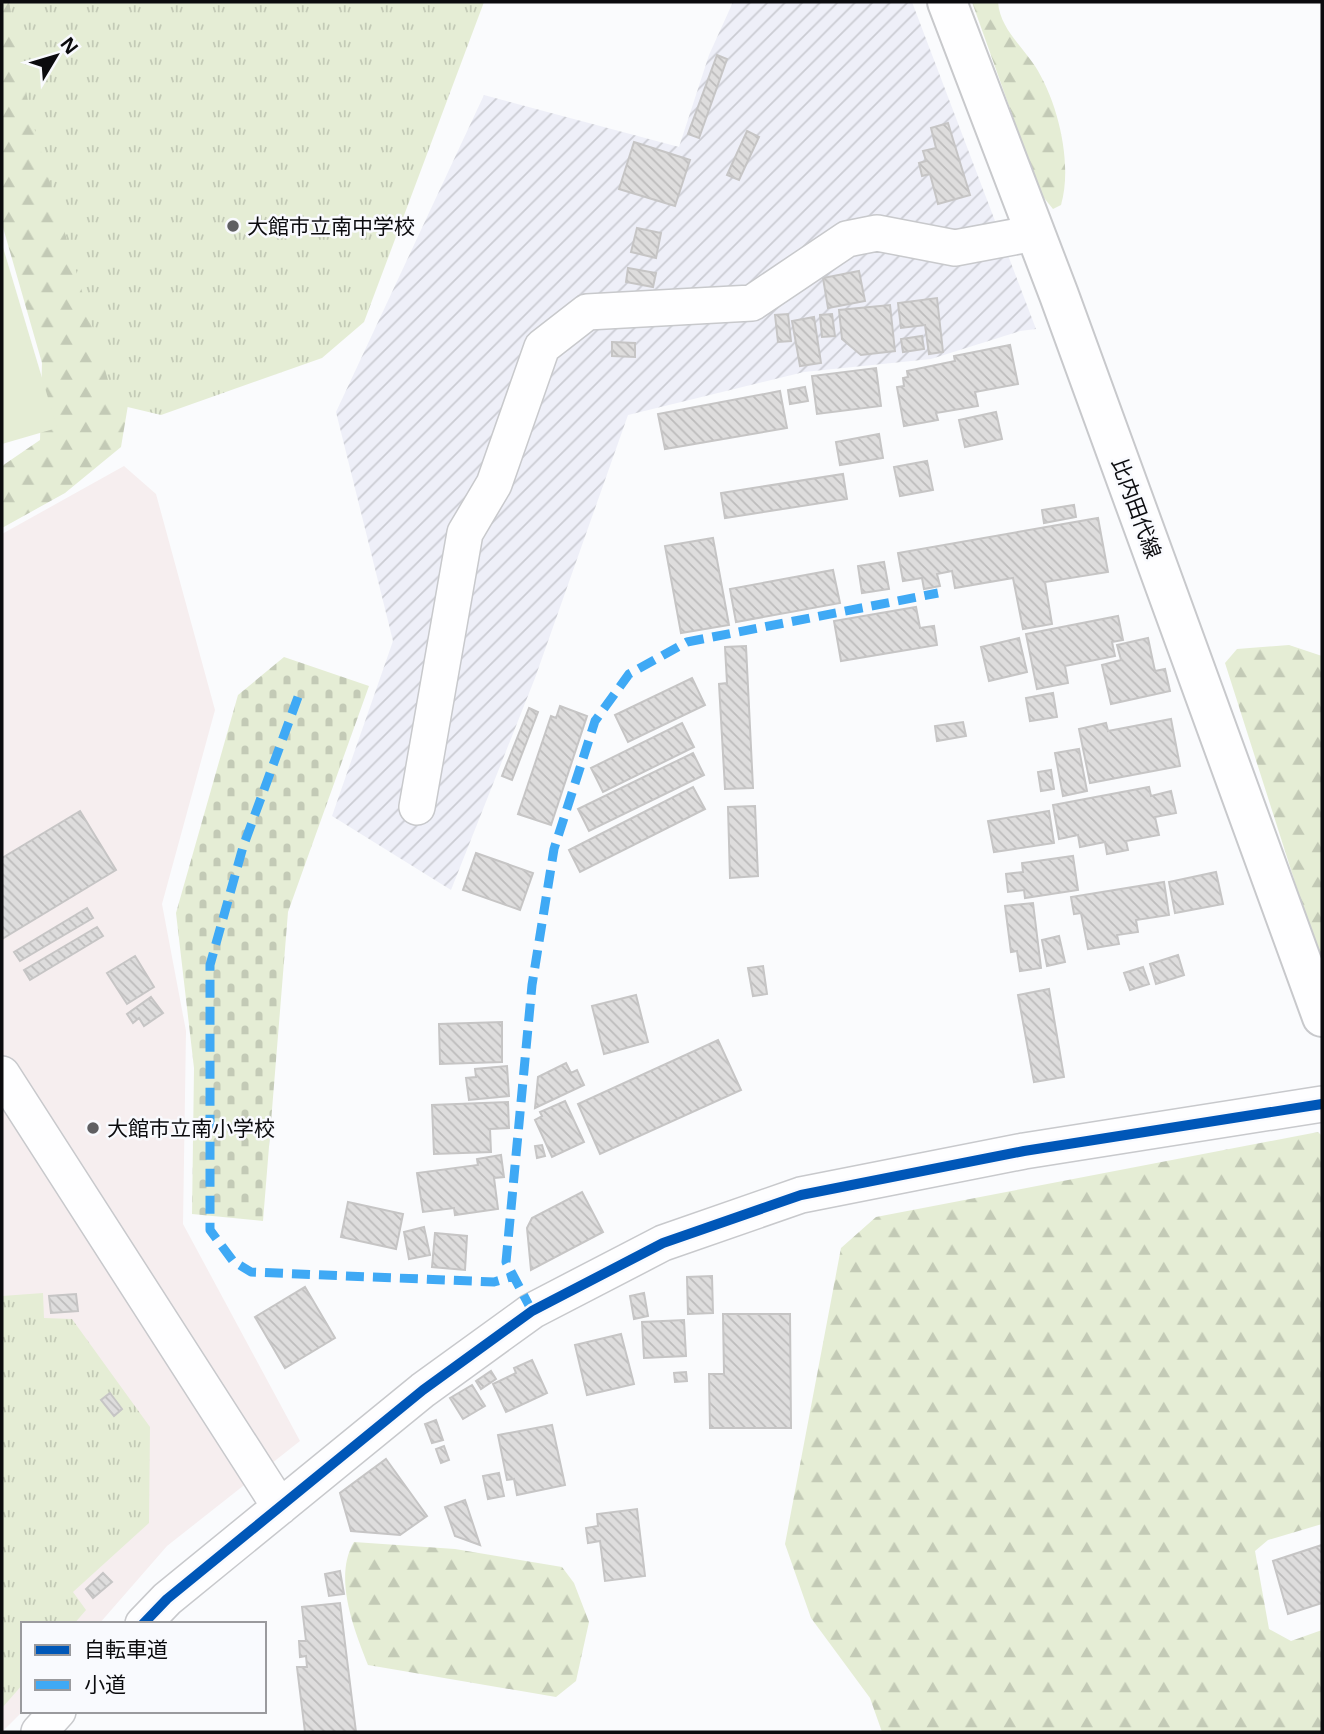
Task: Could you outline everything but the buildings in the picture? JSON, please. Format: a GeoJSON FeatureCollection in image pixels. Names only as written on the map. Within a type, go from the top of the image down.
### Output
{"type":"FeatureCollection","features":[{"type":"Feature","properties":{"kind":"main road","name":"比内田代線"},"geometry":{"type":"LineString","coordinates":[[947,2],[1035,233],[1322,1017]]}},
{"type":"Feature","properties":{"kind":"street"},"geometry":{"type":"LineString","coordinates":[[417,807],[465,533],[494,484],[542,347],[587,312],[752,303],[847,239],[877,233],[954,248],[1035,233]]}},
{"type":"Feature","properties":{"kind":"street"},"geometry":{"type":"LineString","coordinates":[[2,1074],[280,1507]]}},
{"type":"Feature","properties":{"kind":"street"},"geometry":{"type":"LineString","coordinates":[[145,1622],[167,1599],[424,1390],[532,1311],[663,1243],[801,1195],[1024,1151],[1322,1104]]}},
{"type":"Feature","properties":{"kind":"street"},"geometry":{"type":"LineString","coordinates":[[39,1732],[56,1713]]}},
{"type":"Feature","properties":{"kind":"shaded area"},"geometry":{"type":"Polygon","coordinates":[[[733,2],[912,2],[1036,329],[1020,331],[931,359],[804,372],[628,415],[535,678],[451,890],[332,816],[393,641],[336,412],[484,95],[679,147],[709,55],[733,2]]]}},
{"type":"Feature","properties":{"kind":"shaded area","name":"大館市立南小学校"},"geometry":{"type":"Polygon","coordinates":[[[124,466],[156,494],[215,710],[162,904],[186,1031],[183,1224],[300,1441],[167,1546],[101,1622],[21,1622],[21,1713],[2,1732],[2,534],[124,466]]]}},
{"type":"Feature","properties":{"kind":"green space"},"geometry":{"type":"Polygon","coordinates":[[[2,2],[27,2],[130,393],[121,447],[65,493],[2,528],[2,466],[40,440],[42,363],[2,224],[2,2]]]}},
{"type":"Feature","properties":{"kind":"green space","name":"大館市立南中学校"},"geometry":{"type":"Polygon","coordinates":[[[9,2],[484,2],[364,322],[322,358],[161,415],[115,404],[31,117],[9,2]]]}},
{"type":"Feature","properties":{"kind":"green space"},"geometry":{"type":"Polygon","coordinates":[[[972,2],[998,2],[1007,28],[1035,66],[1050,97],[1061,134],[1065,171],[1061,205],[1053,209],[1040,193],[972,2]]]}},
{"type":"Feature","properties":{"kind":"green space"},"geometry":{"type":"Polygon","coordinates":[[[2,244],[57,428],[2,444],[2,244]]]}},
{"type":"Feature","properties":{"kind":"green space"},"geometry":{"type":"Polygon","coordinates":[[[1289,645],[1322,656],[1322,967],[1225,663],[1237,649],[1289,645]]]}},
{"type":"Feature","properties":{"kind":"green space"},"geometry":{"type":"Polygon","coordinates":[[[284,657],[369,686],[288,912],[263,1221],[192,1214],[194,1068],[176,913],[238,695],[284,657]]]}},
{"type":"Feature","properties":{"kind":"green space"},"geometry":{"type":"Polygon","coordinates":[[[1318,1132],[1322,1136],[1322,1524],[1268,1540],[1255,1551],[1269,1629],[1291,1641],[1322,1630],[1322,1732],[882,1732],[870,1698],[811,1618],[785,1544],[841,1248],[876,1217],[1318,1132]]]}},
{"type":"Feature","properties":{"kind":"green space"},"geometry":{"type":"Polygon","coordinates":[[[43,1293],[44,1318],[72,1319],[150,1427],[149,1523],[73,1592],[86,1610],[76,1622],[21,1622],[21,1686],[2,1708],[2,1296],[43,1293]]]}},
{"type":"Feature","properties":{"kind":"green space"},"geometry":{"type":"Polygon","coordinates":[[[354,1542],[455,1549],[562,1567],[574,1583],[589,1622],[576,1681],[556,1697],[368,1665],[352,1619],[346,1587],[345,1571],[354,1542]]]}},
{"type":"Feature","properties":{"kind":"marked path"},"geometry":{"type":"LineString","coordinates":[[532,1311],[506,1262],[532,985],[554,849],[595,721],[629,674],[687,642],[938,593]]}},
{"type":"Feature","properties":{"kind":"marked path"},"geometry":{"type":"LineString","coordinates":[[298,697],[243,847],[210,965],[210,1230],[233,1261],[251,1272],[494,1282],[514,1276]]}},
{"type":"Feature","properties":{"kind":"cycle path"},"geometry":{"type":"LineString","coordinates":[[145,1622],[167,1599],[423,1390],[532,1311],[663,1243],[801,1195],[1024,1151],[1322,1104]]}},
{"type":"Feature","properties":{"kind":"place","name":"大館市立南中学校"},"geometry":{"type":"Point","coordinates":[233,226]}},
{"type":"Feature","properties":{"kind":"place","name":"大館市立南小学校"},"geometry":{"type":"Point","coordinates":[93,1128]}}]}
